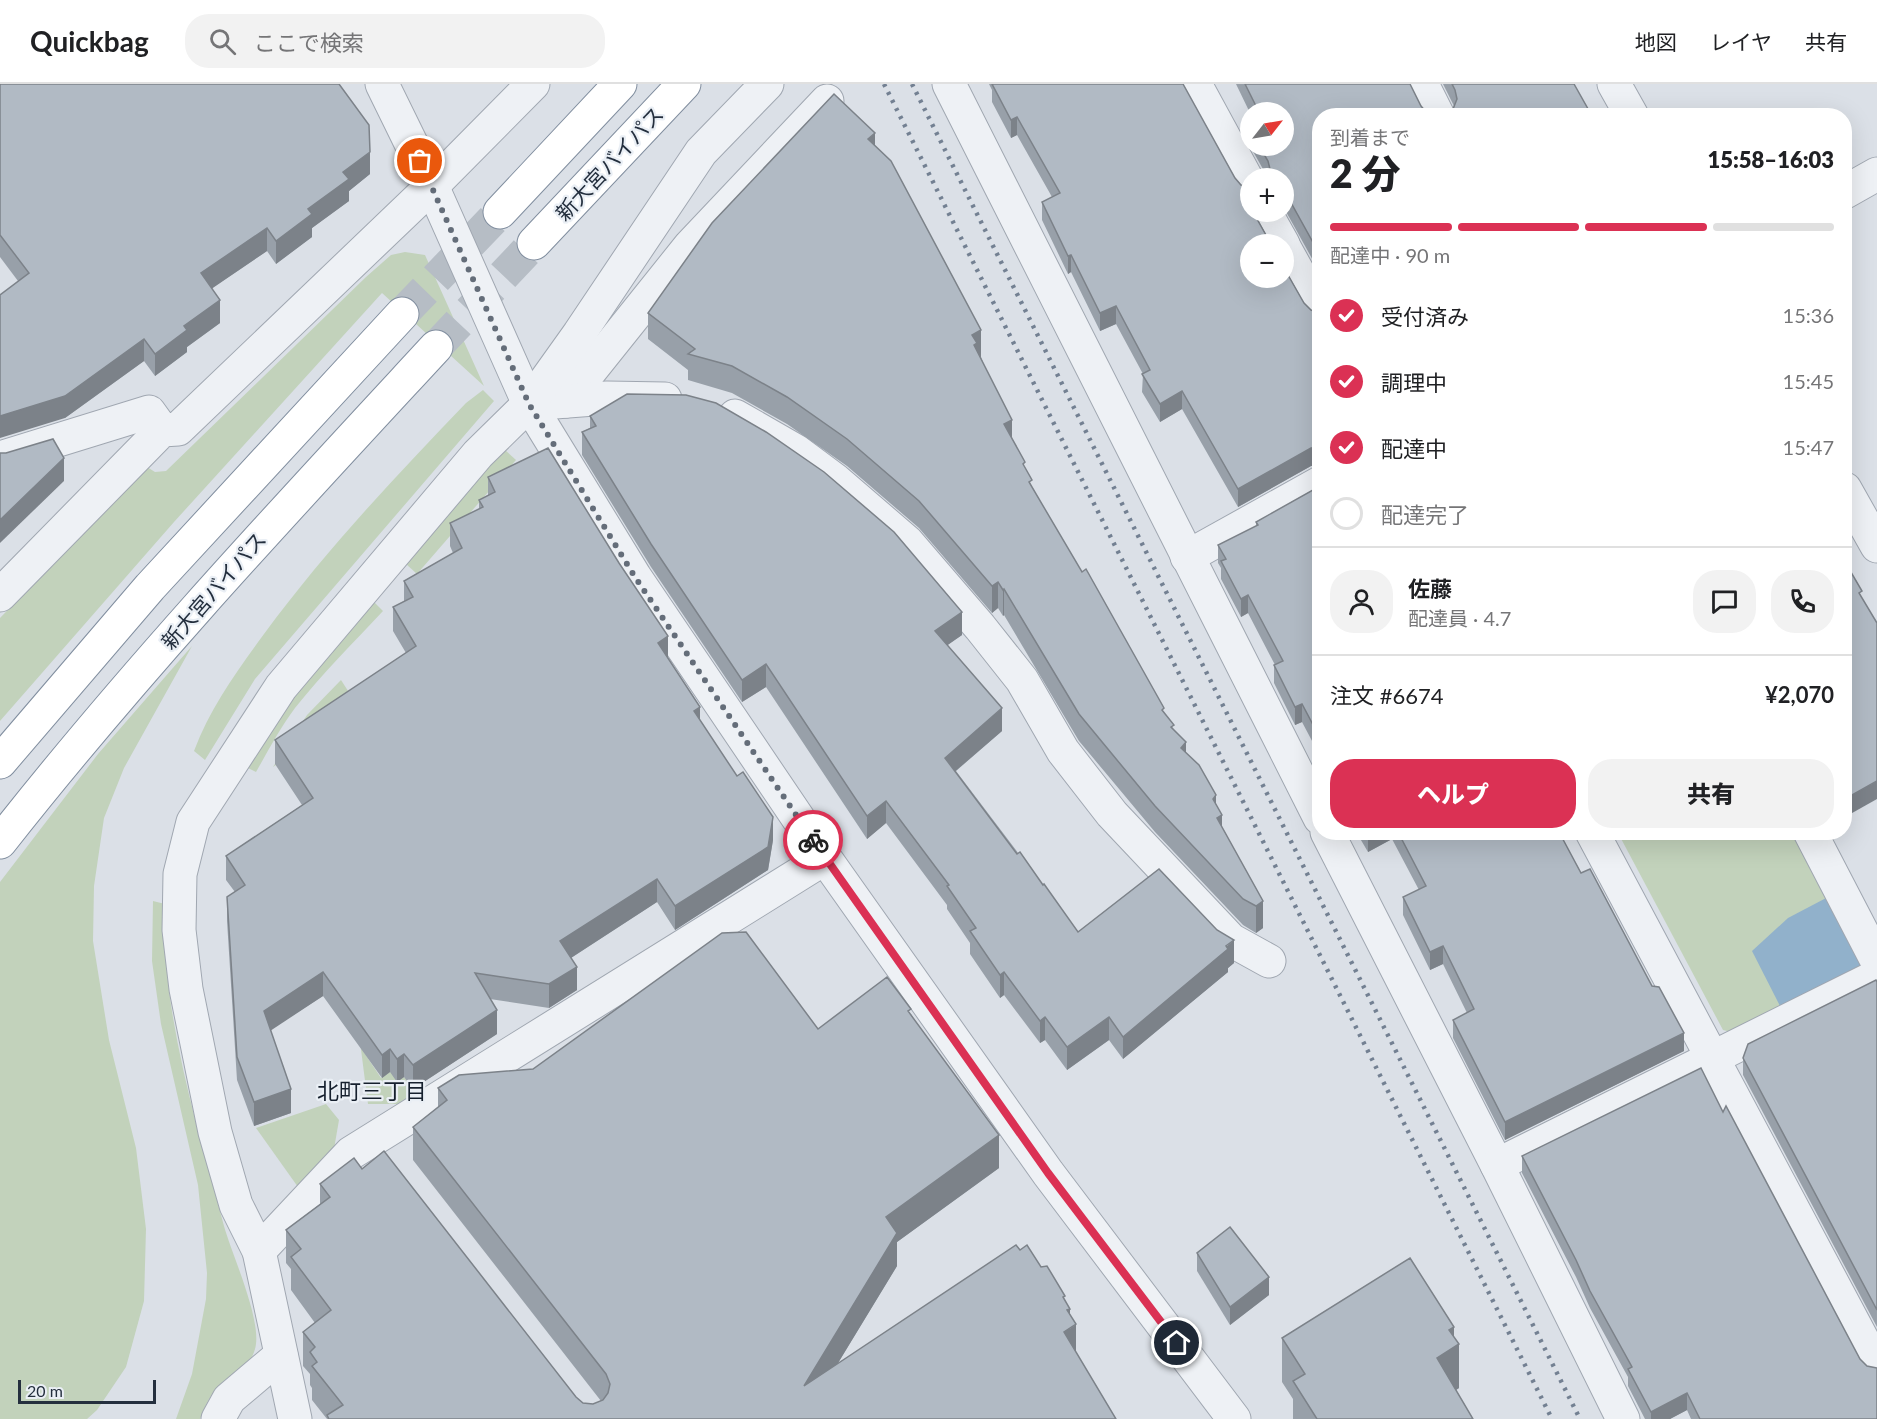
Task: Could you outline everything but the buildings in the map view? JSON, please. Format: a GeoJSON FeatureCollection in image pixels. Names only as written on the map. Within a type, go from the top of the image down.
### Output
{"type":"FeatureCollection","features":[{"type":"Feature","properties":{"kind":"highway"},"geometry":{"type":"LineString","coordinates":[[500,212],[620,84]]}},
{"type":"Feature","properties":{"kind":"highway","name":"新大宮バイパス"},"geometry":{"type":"LineString","coordinates":[[534,243],[684,84]]}},
{"type":"Feature","properties":{"kind":"highway"},"geometry":{"type":"LineString","coordinates":[[0,762],[150,586],[402,314]]}},
{"type":"Feature","properties":{"kind":"highway","name":"新大宮バイパス"},"geometry":{"type":"LineString","coordinates":[[0,842],[138,675],[271,524],[436,347]]}},
{"type":"Feature","properties":{"kind":"street"},"geometry":{"type":"LineString","coordinates":[[382,84],[432,186],[529,404],[635,577],[825,858],[1048,1173],[1234,1419]]}},
{"type":"Feature","properties":{"kind":"street"},"geometry":{"type":"LineString","coordinates":[[0,595],[162,430],[178,429],[432,186],[533,84]]}},
{"type":"Feature","properties":{"kind":"street"},"geometry":{"type":"LineString","coordinates":[[295,1419],[259,1251],[236,1205],[215,1132],[186,988],[179,930],[180,874],[193,822],[281,687],[478,454],[529,404],[702,152],[768,84]]}},
{"type":"Feature","properties":{"kind":"street"},"geometry":{"type":"LineString","coordinates":[[950,84],[1312,802]]}},
{"type":"Feature","properties":{"kind":"street"},"geometry":{"type":"LineString","coordinates":[[1195,84],[1241,168]]}},
{"type":"Feature","properties":{"kind":"street"},"geometry":{"type":"LineString","coordinates":[[1422,84],[1434,108]]}},
{"type":"Feature","properties":{"kind":"street"},"geometry":{"type":"LineString","coordinates":[[1614,84],[1628,108]]}},
{"type":"Feature","properties":{"kind":"street"},"geometry":{"type":"LineString","coordinates":[[566,400],[690,246],[827,101]]}},
{"type":"Feature","properties":{"kind":"street"},"geometry":{"type":"LineString","coordinates":[[1852,188],[1877,174]]}},
{"type":"Feature","properties":{"kind":"street"},"geometry":{"type":"LineString","coordinates":[[1294,266],[1312,298]]}},
{"type":"Feature","properties":{"kind":"street"},"geometry":{"type":"LineString","coordinates":[[529,404],[607,398],[700,403],[723,409],[796,451],[835,480],[907,543],[980,627],[1022,680],[1063,751],[1112,814],[1231,940],[1269,961]]}},
{"type":"Feature","properties":{"kind":"street"},"geometry":{"type":"LineString","coordinates":[[0,458],[149,412],[162,430]]}},
{"type":"Feature","properties":{"kind":"street"},"geometry":{"type":"LineString","coordinates":[[1187,557],[1312,487]]}},
{"type":"Feature","properties":{"kind":"street"},"geometry":{"type":"LineString","coordinates":[[1852,501],[1877,546]]}},
{"type":"Feature","properties":{"kind":"street"},"geometry":{"type":"LineString","coordinates":[[1331,840],[1497,1165],[1623,1419]]}},
{"type":"Feature","properties":{"kind":"street"},"geometry":{"type":"LineString","coordinates":[[1596,840],[1877,1367]]}},
{"type":"Feature","properties":{"kind":"street"},"geometry":{"type":"LineString","coordinates":[[1814,840],[1877,961]]}},
{"type":"Feature","properties":{"kind":"street"},"geometry":{"type":"LineString","coordinates":[[259,1251],[351,1153],[825,858]]}},
{"type":"Feature","properties":{"kind":"street"},"geometry":{"type":"LineString","coordinates":[[1497,1165],[1877,976]]}},
{"type":"Feature","properties":{"kind":"street"},"geometry":{"type":"LineString","coordinates":[[373,1139],[395,1167]]}},
{"type":"Feature","properties":{"kind":"street"},"geometry":{"type":"LineString","coordinates":[[218,1419],[229,1399],[281,1355]]}},
{"type":"Feature","properties":{"kind":"green space"},"geometry":{"type":"Polygon","coordinates":[[[405,252],[425,255],[484,386],[382,293],[174,522],[0,721],[0,618],[147,467],[155,472],[166,471],[366,277],[391,255],[405,252]]]}},
{"type":"Feature","properties":{"kind":"green space"},"geometry":{"type":"Polygon","coordinates":[[[483,390],[494,401],[255,679],[205,760],[194,751],[200,735],[225,690],[287,603],[361,515],[466,403],[483,390]]]}},
{"type":"Feature","properties":{"kind":"green space"},"geometry":{"type":"Polygon","coordinates":[[[504,449],[516,460],[417,574],[406,564],[504,449]]]}},
{"type":"Feature","properties":{"kind":"green space"},"geometry":{"type":"Polygon","coordinates":[[[374,602],[383,611],[295,708],[256,772],[246,767],[283,708],[374,602]]]}},
{"type":"Feature","properties":{"kind":"green space"},"geometry":{"type":"Polygon","coordinates":[[[192,646],[124,768],[104,818],[94,886],[93,941],[109,1040],[136,1148],[146,1229],[144,1301],[126,1367],[97,1410],[87,1419],[0,1419],[0,882],[98,754],[192,646]]]}},
{"type":"Feature","properties":{"kind":"green space"},"geometry":{"type":"Polygon","coordinates":[[[341,680],[359,708],[273,767],[307,715],[341,680]]]}},
{"type":"Feature","properties":{"kind":"green space"},"geometry":{"type":"Polygon","coordinates":[[[1622,840],[1799,840],[1860,959],[1735,1033],[1723,1030],[1622,840]]]}},
{"type":"Feature","properties":{"kind":"green space"},"geometry":{"type":"Polygon","coordinates":[[[153,901],[165,904],[168,984],[182,1066],[224,1226],[246,1288],[255,1322],[255,1349],[252,1356],[244,1367],[213,1394],[200,1419],[176,1419],[192,1374],[206,1299],[207,1273],[198,1185],[161,1024],[152,961],[153,901]]]}},
{"type":"Feature","properties":{"kind":"green space"},"geometry":{"type":"Polygon","coordinates":[[[359,1034],[363,1051],[381,1078],[390,1072],[404,1077],[416,1092],[398,1104],[368,1104],[359,1034]]]}},
{"type":"Feature","properties":{"kind":"green space"},"geometry":{"type":"Polygon","coordinates":[[[326,1104],[339,1120],[334,1149],[298,1187],[256,1128],[326,1104]]]}},
{"type":"Feature","properties":{"kind":"water"},"geometry":{"type":"Polygon","coordinates":[[[1828,897],[1860,959],[1860,972],[1782,1010],[1752,951],[1788,918],[1828,897]]]}},
{"type":"Feature","properties":{"kind":"tunnel"},"geometry":{"type":"LineString","coordinates":[[402,314],[500,212]]}},
{"type":"Feature","properties":{"kind":"tunnel"},"geometry":{"type":"LineString","coordinates":[[436,347],[534,243]]}},
{"type":"Feature","properties":{"kind":"railway"},"geometry":{"type":"LineString","coordinates":[[884,84],[1552,1419]]}},
{"type":"Feature","properties":{"kind":"railway"},"geometry":{"type":"LineString","coordinates":[[912,84],[1580,1419]]}},
{"type":"Feature","properties":{"kind":"way so far"},"geometry":{"type":"LineString","coordinates":[[420,161],[529,404],[635,577],[813,840]]}},
{"type":"Feature","properties":{"kind":"district","name":"北町三丁目"},"geometry":{"type":"Point","coordinates":[372,1090]}},
{"type":"Feature","properties":{"kind":"route"},"geometry":{"type":"LineString","coordinates":[[813,840],[1048,1173],[1177,1343]]}}]}
